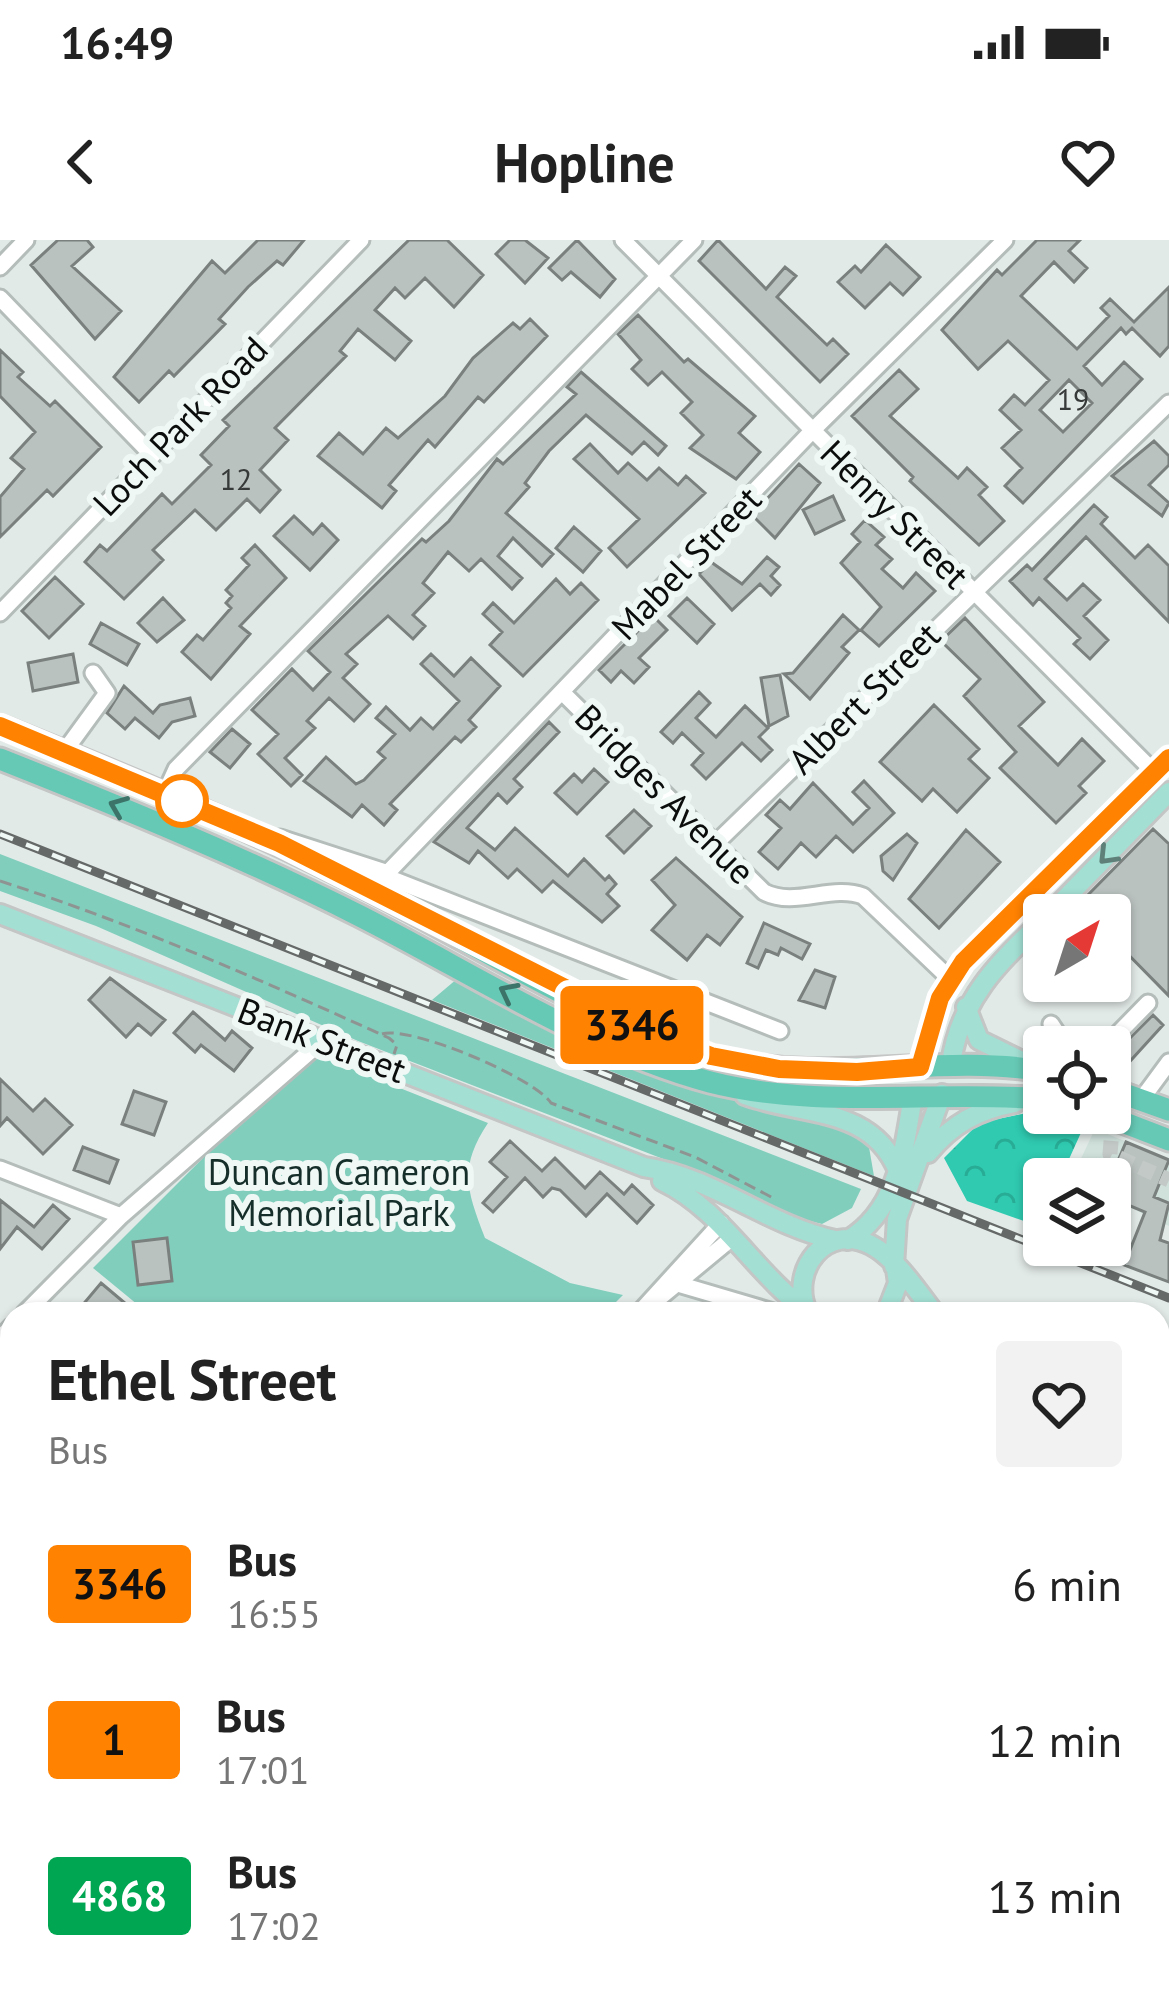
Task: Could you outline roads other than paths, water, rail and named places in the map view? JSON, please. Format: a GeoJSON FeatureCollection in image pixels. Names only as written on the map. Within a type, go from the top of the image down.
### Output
{"type":"FeatureCollection","features":[{"type":"Feature","properties":{"kind":"highway"},"geometry":{"type":"LineString","coordinates":[[0,726],[259,835],[380,879],[633,1025],[711,1056],[814,1072],[951,1064],[1023,1069]]}},
{"type":"Feature","properties":{"kind":"highway"},"geometry":{"type":"LineString","coordinates":[[0,759],[160,823],[357,914],[583,1030],[706,1081],[787,1096],[1023,1098]]}},
{"type":"Feature","properties":{"kind":"highway"},"geometry":{"type":"LineString","coordinates":[[357,914],[380,879]]}},
{"type":"Feature","properties":{"kind":"highway"},"geometry":{"type":"LineString","coordinates":[[942,1094],[951,1064]]}},
{"type":"Feature","properties":{"kind":"highway"},"geometry":{"type":"LineString","coordinates":[[913,1096],[920,1067]]}},
{"type":"Feature","properties":{"kind":"highway"},"geometry":{"type":"LineString","coordinates":[[1131,1096],[1169,1110]]}},
{"type":"Feature","properties":{"kind":"highway"},"geometry":{"type":"LineString","coordinates":[[1141,1100],[1140,1113],[1169,1130]]}},
{"type":"Feature","properties":{"kind":"highway"},"geometry":{"type":"LineString","coordinates":[[1131,1125],[1169,1140]]}},
{"type":"Feature","properties":{"kind":"main road","name":"Henry Street"},"geometry":{"type":"LineString","coordinates":[[1162,765],[1169,790]]}},
{"type":"Feature","properties":{"kind":"main road"},"geometry":{"type":"LineString","coordinates":[[920,1067],[950,979],[1162,765]]}},
{"type":"Feature","properties":{"kind":"main road"},"geometry":{"type":"LineString","coordinates":[[1069,894],[1169,790]]}},
{"type":"Feature","properties":{"kind":"main road","name":"Bank Street"},"geometry":{"type":"LineString","coordinates":[[0,914],[644,1167],[717,1189],[790,1228],[874,1246],[925,1302]]}},
{"type":"Feature","properties":{"kind":"main road"},"geometry":{"type":"LineString","coordinates":[[951,1064],[966,1007],[1023,939]]}},
{"type":"Feature","properties":{"kind":"main road"},"geometry":{"type":"LineString","coordinates":[[966,1007],[979,1040],[1023,1061]]}},
{"type":"Feature","properties":{"kind":"main road"},"geometry":{"type":"LineString","coordinates":[[706,1081],[766,1102],[865,1126],[908,1168]]}},
{"type":"Feature","properties":{"kind":"main road"},"geometry":{"type":"LineString","coordinates":[[803,1302],[805,1266],[878,1218],[908,1168],[942,1094]]}},
{"type":"Feature","properties":{"kind":"main road"},"geometry":{"type":"LineString","coordinates":[[891,1302],[898,1283],[897,1219],[908,1168],[913,1096]]}},
{"type":"Feature","properties":{"kind":"main road"},"geometry":{"type":"LineString","coordinates":[[908,1168],[960,1121],[982,1109],[1023,1102]]}},
{"type":"Feature","properties":{"kind":"main road","name":"Bank Street"},"geometry":{"type":"LineString","coordinates":[[644,1167],[692,1196],[794,1302]]}},
{"type":"Feature","properties":{"kind":"main road"},"geometry":{"type":"LineString","coordinates":[[726,1231],[745,1205]]}},
{"type":"Feature","properties":{"kind":"street"},"geometry":{"type":"LineString","coordinates":[[0,267],[26,240]]}},
{"type":"Feature","properties":{"kind":"street","name":"Loch Park Road"},"geometry":{"type":"LineString","coordinates":[[0,613],[361,240]]}},
{"type":"Feature","properties":{"kind":"street","name":"Henry Street"},"geometry":{"type":"LineString","coordinates":[[623,240],[975,595],[1162,765]]}},
{"type":"Feature","properties":{"kind":"street"},"geometry":{"type":"LineString","coordinates":[[165,793],[176,769],[694,240]]}},
{"type":"Feature","properties":{"kind":"street","name":"Mabel Street"},"geometry":{"type":"LineString","coordinates":[[380,879],[812,431],[1005,240]]}},
{"type":"Feature","properties":{"kind":"street"},"geometry":{"type":"LineString","coordinates":[[0,298],[152,455]]}},
{"type":"Feature","properties":{"kind":"street","name":"Albert Street"},"geometry":{"type":"LineString","coordinates":[[714,845],[1169,403]]}},
{"type":"Feature","properties":{"kind":"street"},"geometry":{"type":"LineString","coordinates":[[64,752],[107,693],[93,673]]}},
{"type":"Feature","properties":{"kind":"street","name":"Bridges Avenue"},"geometry":{"type":"LineString","coordinates":[[562,692],[770,896],[846,892],[863,896],[950,979]]}},
{"type":"Feature","properties":{"kind":"street"},"geometry":{"type":"LineString","coordinates":[[380,879],[780,1031]]}},
{"type":"Feature","properties":{"kind":"street"},"geometry":{"type":"LineString","coordinates":[[1126,1026],[1148,1003]]}},
{"type":"Feature","properties":{"kind":"street"},"geometry":{"type":"LineString","coordinates":[[36,1302],[121,1216],[322,1041]]}},
{"type":"Feature","properties":{"kind":"street"},"geometry":{"type":"LineString","coordinates":[[1141,1100],[1169,1062]]}},
{"type":"Feature","properties":{"kind":"street"},"geometry":{"type":"LineString","coordinates":[[0,1169],[121,1216]]}},
{"type":"Feature","properties":{"kind":"street"},"geometry":{"type":"LineString","coordinates":[[650,1302],[726,1231]]}},
{"type":"Feature","properties":{"kind":"street"},"geometry":{"type":"LineString","coordinates":[[675,1278],[746,1302]]}},
{"type":"Feature","properties":{"kind":"tunnel"},"geometry":{"type":"LineString","coordinates":[[1112,1134],[1110,1154],[1169,1180]]}},
{"type":"Feature","properties":{"kind":"railway"},"geometry":{"type":"LineString","coordinates":[[0,834],[1169,1298]]}},
{"type":"Feature","properties":{"kind":"park label","name":"Duncan Cameron Memorial Park"},"geometry":{"type":"Point","coordinates":[339,1192]}}]}
